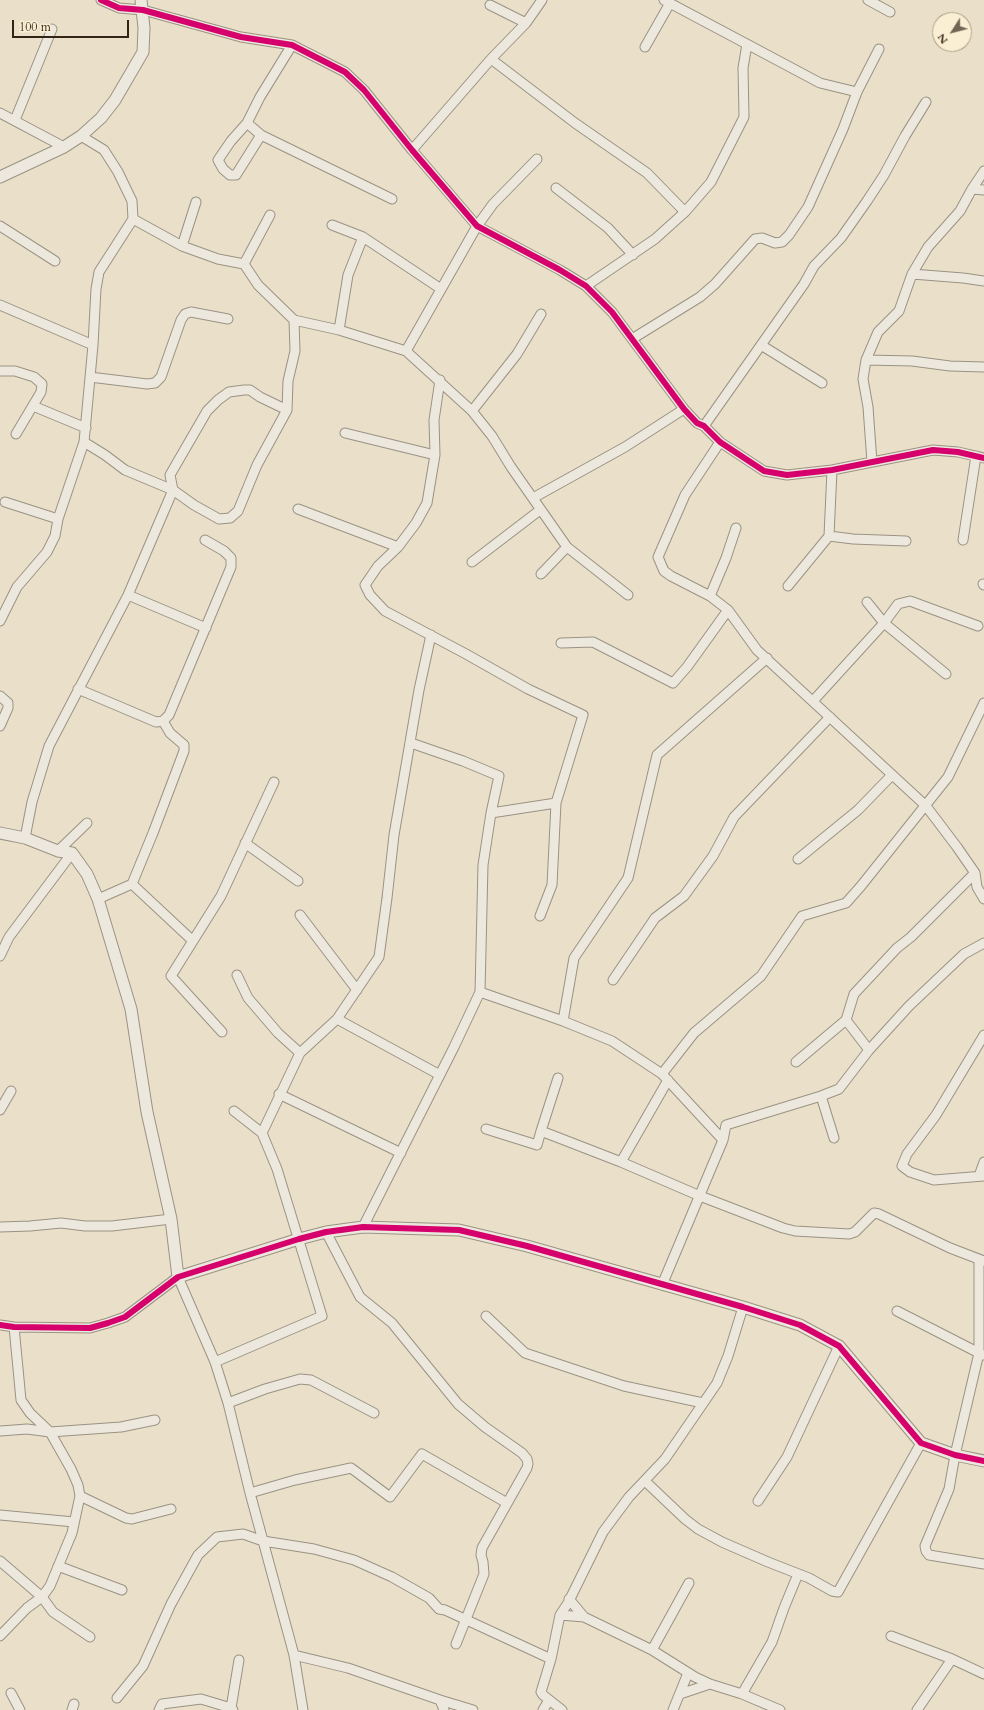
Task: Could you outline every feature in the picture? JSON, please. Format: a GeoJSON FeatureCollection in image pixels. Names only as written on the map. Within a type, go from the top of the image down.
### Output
{"type":"FeatureCollection","features":[{"type":"Feature","properties":{"kind":"street"},"geometry":{"type":"LineString","coordinates":[[101,0],[119,8],[142,5],[241,37],[292,45],[345,72],[364,90],[412,150],[477,226],[560,270],[586,286],[612,312],[684,409],[697,423],[704,426],[720,442],[764,471],[774,474],[787,474],[832,470],[933,450],[945,450],[980,457],[963,540]]}},
{"type":"Feature","properties":{"kind":"street"},"geometry":{"type":"LineString","coordinates":[[412,150],[491,59],[526,23],[542,0]]}},
{"type":"Feature","properties":{"kind":"street"},"geometry":{"type":"LineString","coordinates":[[868,0],[890,12]]}},
{"type":"Feature","properties":{"kind":"street"},"geometry":{"type":"LineString","coordinates":[[645,47],[667,1],[820,83],[857,92]]}},
{"type":"Feature","properties":{"kind":"street"},"geometry":{"type":"LineString","coordinates":[[0,176],[64,147],[81,136],[101,118],[115,100],[143,52],[142,5]]}},
{"type":"Feature","properties":{"kind":"street"},"geometry":{"type":"LineString","coordinates":[[490,5],[526,23]]}},
{"type":"Feature","properties":{"kind":"street"},"geometry":{"type":"LineString","coordinates":[[15,120],[52,29]]}},
{"type":"Feature","properties":{"kind":"street"},"geometry":{"type":"LineString","coordinates":[[586,286],[655,239],[685,212],[711,182],[744,117],[743,68],[747,44]]}},
{"type":"Feature","properties":{"kind":"street"},"geometry":{"type":"LineString","coordinates":[[261,136],[236,175],[230,175],[223,169],[218,160],[227,146],[247,123],[260,97],[292,45]]}},
{"type":"Feature","properties":{"kind":"street"},"geometry":{"type":"LineString","coordinates":[[632,339],[700,297],[715,284],[756,239],[762,238],[775,243],[782,242],[789,235],[808,207],[843,129],[857,92],[879,49]]}},
{"type":"Feature","properties":{"kind":"street"},"geometry":{"type":"LineString","coordinates":[[491,59],[576,123],[647,173],[685,212]]}},
{"type":"Feature","properties":{"kind":"street"},"geometry":{"type":"LineString","coordinates":[[704,426],[804,284],[814,266],[841,238],[867,201],[884,175],[905,136],[926,102]]}},
{"type":"Feature","properties":{"kind":"street"},"geometry":{"type":"LineString","coordinates":[[0,112],[64,147]]}},
{"type":"Feature","properties":{"kind":"street"},"geometry":{"type":"LineString","coordinates":[[247,123],[261,136],[392,199]]}},
{"type":"Feature","properties":{"kind":"street"},"geometry":{"type":"LineString","coordinates":[[0,621],[17,587],[47,552],[54,536],[58,519],[84,442],[93,346],[96,289],[99,272],[133,219],[132,202],[118,172],[104,150],[81,136]]}},
{"type":"Feature","properties":{"kind":"street"},"geometry":{"type":"LineString","coordinates":[[406,351],[477,226],[493,204],[537,160]]}},
{"type":"Feature","properties":{"kind":"street"},"geometry":{"type":"LineString","coordinates":[[872,462],[868,407],[863,379],[866,360],[878,332],[899,311],[912,274],[928,247],[960,211],[984,171]]}},
{"type":"Feature","properties":{"kind":"street"},"geometry":{"type":"LineString","coordinates":[[556,188],[608,228],[633,255]]}},
{"type":"Feature","properties":{"kind":"street"},"geometry":{"type":"LineString","coordinates":[[972,189],[984,190]]}},
{"type":"Feature","properties":{"kind":"street"},"geometry":{"type":"LineString","coordinates":[[182,246],[196,202]]}},
{"type":"Feature","properties":{"kind":"street"},"geometry":{"type":"LineString","coordinates":[[244,264],[270,215]]}},
{"type":"Feature","properties":{"kind":"street"},"geometry":{"type":"LineString","coordinates":[[133,219],[182,246],[218,259],[244,264],[258,285],[294,320],[339,330],[406,351],[440,380],[472,411],[492,436],[540,510],[567,547],[628,595]]}},
{"type":"Feature","properties":{"kind":"street"},"geometry":{"type":"LineString","coordinates":[[332,225],[363,237],[441,289]]}},
{"type":"Feature","properties":{"kind":"street"},"geometry":{"type":"LineString","coordinates":[[0,226],[56,261]]}},
{"type":"Feature","properties":{"kind":"street"},"geometry":{"type":"LineString","coordinates":[[339,330],[348,275],[363,237]]}},
{"type":"Feature","properties":{"kind":"street"},"geometry":{"type":"LineString","coordinates":[[912,274],[984,281]]}},
{"type":"Feature","properties":{"kind":"street"},"geometry":{"type":"LineString","coordinates":[[0,305],[93,346]]}},
{"type":"Feature","properties":{"kind":"street"},"geometry":{"type":"LineString","coordinates":[[90,377],[147,384],[155,383],[161,377],[181,320],[185,314],[191,312],[228,319]]}},
{"type":"Feature","properties":{"kind":"street"},"geometry":{"type":"LineString","coordinates":[[472,411],[517,354],[541,314]]}},
{"type":"Feature","properties":{"kind":"street"},"geometry":{"type":"LineString","coordinates":[[84,442],[125,470],[173,490],[194,505],[219,519],[230,518],[238,511],[257,465],[287,410],[288,381],[295,351],[294,320]]}},
{"type":"Feature","properties":{"kind":"street"},"geometry":{"type":"LineString","coordinates":[[761,345],[822,383]]}},
{"type":"Feature","properties":{"kind":"street"},"geometry":{"type":"LineString","coordinates":[[866,360],[912,361],[950,366],[984,367]]}},
{"type":"Feature","properties":{"kind":"street"},"geometry":{"type":"LineString","coordinates":[[0,371],[15,371],[34,376],[42,384],[41,392],[16,434]]}},
{"type":"Feature","properties":{"kind":"street"},"geometry":{"type":"LineString","coordinates":[[440,380],[434,420],[435,455],[427,503],[416,523],[398,546],[378,566],[365,585],[370,595],[385,611],[528,689],[583,715],[556,803],[552,885],[540,916]]}},
{"type":"Feature","properties":{"kind":"street"},"geometry":{"type":"LineString","coordinates":[[25,838],[32,802],[49,746],[128,595],[173,490],[170,475],[188,443],[198,430],[207,411],[229,392],[250,390],[260,397],[287,410]]}},
{"type":"Feature","properties":{"kind":"street"},"geometry":{"type":"LineString","coordinates":[[33,406],[86,428]]}},
{"type":"Feature","properties":{"kind":"street"},"geometry":{"type":"LineString","coordinates":[[533,498],[625,447],[684,409]]}},
{"type":"Feature","properties":{"kind":"street"},"geometry":{"type":"LineString","coordinates":[[345,433],[435,455]]}},
{"type":"Feature","properties":{"kind":"street"},"geometry":{"type":"LineString","coordinates":[[720,442],[685,495],[658,557],[664,571],[710,596],[728,610],[757,650],[813,701],[891,776],[926,806],[975,873],[981,885],[984,899]]}},
{"type":"Feature","properties":{"kind":"street"},"geometry":{"type":"LineString","coordinates":[[788,586],[828,536],[832,470]]}},
{"type":"Feature","properties":{"kind":"street"},"geometry":{"type":"LineString","coordinates":[[5,502],[58,519]]}},
{"type":"Feature","properties":{"kind":"street"},"geometry":{"type":"LineString","coordinates":[[298,509],[398,546]]}},
{"type":"Feature","properties":{"kind":"street"},"geometry":{"type":"LineString","coordinates":[[472,562],[540,510]]}},
{"type":"Feature","properties":{"kind":"street"},"geometry":{"type":"LineString","coordinates":[[710,596],[726,558],[736,528]]}},
{"type":"Feature","properties":{"kind":"street"},"geometry":{"type":"LineString","coordinates":[[828,536],[853,539],[906,541]]}},
{"type":"Feature","properties":{"kind":"street"},"geometry":{"type":"LineString","coordinates":[[78,690],[156,722],[163,721],[169,715],[231,567],[231,558],[224,551],[205,540]]}},
{"type":"Feature","properties":{"kind":"street"},"geometry":{"type":"LineString","coordinates":[[541,574],[567,547]]}},
{"type":"Feature","properties":{"kind":"street"},"geometry":{"type":"LineString","coordinates":[[128,595],[206,628]]}},
{"type":"Feature","properties":{"kind":"street"},"geometry":{"type":"LineString","coordinates":[[867,602],[884,623],[946,674]]}},
{"type":"Feature","properties":{"kind":"street"},"geometry":{"type":"LineString","coordinates":[[813,701],[884,623],[898,604],[910,602],[978,626]]}},
{"type":"Feature","properties":{"kind":"street"},"geometry":{"type":"LineString","coordinates":[[561,643],[593,642],[673,682],[687,667],[728,610]]}},
{"type":"Feature","properties":{"kind":"street"},"geometry":{"type":"LineString","coordinates":[[262,1133],[279,1094],[300,1053],[337,1018],[379,957],[394,835],[419,690],[431,635]]}},
{"type":"Feature","properties":{"kind":"street"},"geometry":{"type":"LineString","coordinates":[[563,1021],[574,958],[628,878],[657,755],[767,658]]}},
{"type":"Feature","properties":{"kind":"street"},"geometry":{"type":"LineString","coordinates":[[0,696],[8,703],[8,708],[0,726]]}},
{"type":"Feature","properties":{"kind":"street"},"geometry":{"type":"LineString","coordinates":[[621,1162],[665,1077],[694,1033],[761,976],[802,916],[846,903],[885,858],[948,777],[984,703]]}},
{"type":"Feature","properties":{"kind":"street"},"geometry":{"type":"LineString","coordinates":[[613,980],[655,918],[684,896],[714,856],[734,817],[830,717]]}},
{"type":"Feature","properties":{"kind":"street"},"geometry":{"type":"LineString","coordinates":[[98,899],[132,884],[184,751],[184,745],[170,733],[163,721]]}},
{"type":"Feature","properties":{"kind":"street"},"geometry":{"type":"LineString","coordinates":[[363,1227],[480,992],[483,865],[499,776],[463,761],[411,743]]}},
{"type":"Feature","properties":{"kind":"street"},"geometry":{"type":"LineString","coordinates":[[798,859],[858,810],[891,776]]}},
{"type":"Feature","properties":{"kind":"street"},"geometry":{"type":"LineString","coordinates":[[222,1032],[171,976],[221,896],[244,843],[274,782]]}},
{"type":"Feature","properties":{"kind":"street"},"geometry":{"type":"LineString","coordinates":[[491,814],[556,803]]}},
{"type":"Feature","properties":{"kind":"street"},"geometry":{"type":"LineString","coordinates":[[58,851],[87,823]]}},
{"type":"Feature","properties":{"kind":"street"},"geometry":{"type":"LineString","coordinates":[[0,832],[25,838],[58,851],[72,853],[87,874],[98,899],[131,1008],[147,1112],[171,1219],[178,1277],[214,1362],[228,1403],[250,1493],[294,1655],[303,1710]]}},
{"type":"Feature","properties":{"kind":"street"},"geometry":{"type":"LineString","coordinates":[[244,843],[298,881]]}},
{"type":"Feature","properties":{"kind":"street"},"geometry":{"type":"LineString","coordinates":[[0,956],[9,938],[72,853]]}},
{"type":"Feature","properties":{"kind":"street"},"geometry":{"type":"LineString","coordinates":[[796,1062],[846,1020],[854,994],[898,948],[975,873]]}},
{"type":"Feature","properties":{"kind":"street"},"geometry":{"type":"LineString","coordinates":[[132,884],[193,941]]}},
{"type":"Feature","properties":{"kind":"street"},"geometry":{"type":"LineString","coordinates":[[300,915],[357,990]]}},
{"type":"Feature","properties":{"kind":"street"},"geometry":{"type":"LineString","coordinates":[[662,1285],[723,1140],[726,1125],[821,1096],[839,1089],[869,1050],[909,1006],[964,954],[984,943]]}},
{"type":"Feature","properties":{"kind":"street"},"geometry":{"type":"LineString","coordinates":[[237,975],[248,998],[278,1033],[300,1053]]}},
{"type":"Feature","properties":{"kind":"street"},"geometry":{"type":"LineString","coordinates":[[480,992],[563,1021],[612,1041],[665,1077],[723,1140]]}},
{"type":"Feature","properties":{"kind":"street"},"geometry":{"type":"LineString","coordinates":[[337,1018],[440,1075]]}},
{"type":"Feature","properties":{"kind":"street"},"geometry":{"type":"LineString","coordinates":[[846,1020],[869,1050]]}},
{"type":"Feature","properties":{"kind":"street"},"geometry":{"type":"LineString","coordinates":[[984,1034],[936,1115],[907,1154],[902,1166],[910,1172],[934,1180],[981,1176],[984,1162]]}},
{"type":"Feature","properties":{"kind":"street"},"geometry":{"type":"LineString","coordinates":[[486,1129],[537,1144],[558,1078]]}},
{"type":"Feature","properties":{"kind":"street"},"geometry":{"type":"LineString","coordinates":[[0,1110],[11,1091]]}},
{"type":"Feature","properties":{"kind":"street"},"geometry":{"type":"LineString","coordinates":[[279,1094],[400,1153]]}},
{"type":"Feature","properties":{"kind":"street"},"geometry":{"type":"LineString","coordinates":[[821,1096],[834,1138]]}},
{"type":"Feature","properties":{"kind":"street"},"geometry":{"type":"LineString","coordinates":[[214,1362],[322,1316],[277,1169],[262,1133],[234,1111]]}},
{"type":"Feature","properties":{"kind":"street"},"geometry":{"type":"LineString","coordinates":[[541,1131],[621,1162],[752,1217],[783,1228],[795,1231],[849,1234],[855,1232],[874,1213],[982,1261],[982,1354],[955,1455],[949,1489],[925,1546],[929,1555],[984,1564]]}},
{"type":"Feature","properties":{"kind":"street"},"geometry":{"type":"LineString","coordinates":[[0,1227],[61,1223],[86,1226],[112,1226],[171,1219]]}},
{"type":"Feature","properties":{"kind":"street"},"geometry":{"type":"LineString","coordinates":[[0,1326],[90,1328],[108,1324],[125,1317],[178,1277],[299,1238],[326,1232],[363,1227],[459,1230],[527,1246],[743,1307],[800,1325],[838,1346],[921,1443],[955,1455],[984,1461]]}},
{"type":"Feature","properties":{"kind":"street"},"geometry":{"type":"LineString","coordinates":[[326,1232],[360,1297],[392,1323],[458,1404],[485,1427],[522,1453],[527,1459],[527,1468],[482,1548],[480,1555],[484,1574],[467,1620],[456,1644]]}},
{"type":"Feature","properties":{"kind":"street"},"geometry":{"type":"LineString","coordinates":[[562,1710],[543,1695],[541,1687],[551,1659],[560,1615],[603,1532],[628,1497],[665,1459],[717,1383],[728,1356],[743,1307]]}},
{"type":"Feature","properties":{"kind":"street"},"geometry":{"type":"LineString","coordinates":[[897,1311],[982,1354]]}},
{"type":"Feature","properties":{"kind":"street"},"geometry":{"type":"LineString","coordinates":[[486,1316],[525,1352],[624,1386],[703,1403]]}},
{"type":"Feature","properties":{"kind":"street"},"geometry":{"type":"LineString","coordinates":[[0,1636],[27,1608],[42,1597],[50,1586],[72,1533],[80,1496],[78,1485],[71,1469],[50,1432],[30,1413],[21,1400],[14,1327]]}},
{"type":"Feature","properties":{"kind":"street"},"geometry":{"type":"LineString","coordinates":[[758,1500],[787,1457],[838,1346]]}},
{"type":"Feature","properties":{"kind":"street"},"geometry":{"type":"LineString","coordinates":[[228,1403],[265,1389],[300,1379],[311,1380],[374,1413]]}},
{"type":"Feature","properties":{"kind":"street"},"geometry":{"type":"LineString","coordinates":[[0,1431],[27,1429],[50,1432],[121,1427],[155,1420]]}},
{"type":"Feature","properties":{"kind":"street"},"geometry":{"type":"LineString","coordinates":[[645,1480],[685,1519],[698,1529],[722,1542],[798,1574],[832,1591],[838,1592],[921,1443]]}},
{"type":"Feature","properties":{"kind":"street"},"geometry":{"type":"LineString","coordinates":[[250,1493],[294,1480],[351,1468],[390,1497],[422,1454],[508,1503]]}},
{"type":"Feature","properties":{"kind":"street"},"geometry":{"type":"LineString","coordinates":[[80,1496],[126,1518],[132,1519],[171,1509]]}},
{"type":"Feature","properties":{"kind":"street"},"geometry":{"type":"LineString","coordinates":[[0,1516],[74,1522]]}},
{"type":"Feature","properties":{"kind":"street"},"geometry":{"type":"LineString","coordinates":[[116,1698],[143,1666],[171,1604],[198,1556],[217,1537],[243,1534],[263,1541],[314,1550],[354,1560],[392,1577],[429,1598],[438,1609],[445,1610],[551,1659]]}},
{"type":"Feature","properties":{"kind":"street"},"geometry":{"type":"LineString","coordinates":[[0,1561],[42,1597],[53,1612],[90,1638]]}},
{"type":"Feature","properties":{"kind":"street"},"geometry":{"type":"LineString","coordinates":[[58,1566],[122,1590]]}},
{"type":"Feature","properties":{"kind":"street"},"geometry":{"type":"LineString","coordinates":[[742,1694],[772,1642],[798,1574]]}},
{"type":"Feature","properties":{"kind":"street"},"geometry":{"type":"LineString","coordinates":[[652,1650],[689,1583]]}},
{"type":"Feature","properties":{"kind":"street"},"geometry":{"type":"LineString","coordinates":[[569,1599],[584,1617]]}},
{"type":"Feature","properties":{"kind":"street"},"geometry":{"type":"LineString","coordinates":[[560,1615],[584,1617],[652,1650],[688,1673],[710,1684],[742,1694],[780,1710]]}},
{"type":"Feature","properties":{"kind":"street"},"geometry":{"type":"LineString","coordinates":[[891,1636],[952,1659],[984,1674]]}},
{"type":"Feature","properties":{"kind":"street"},"geometry":{"type":"LineString","coordinates":[[294,1655],[348,1668],[473,1710]]}},
{"type":"Feature","properties":{"kind":"street"},"geometry":{"type":"LineString","coordinates":[[917,1710],[952,1659]]}},
{"type":"Feature","properties":{"kind":"street"},"geometry":{"type":"LineString","coordinates":[[159,1710],[162,1704],[201,1699],[232,1709],[239,1660]]}},
{"type":"Feature","properties":{"kind":"street"},"geometry":{"type":"LineString","coordinates":[[673,1710],[688,1673]]}},
{"type":"Feature","properties":{"kind":"street"},"geometry":{"type":"LineString","coordinates":[[680,1694],[710,1684]]}},
{"type":"Feature","properties":{"kind":"street"},"geometry":{"type":"LineString","coordinates":[[11,1693],[20,1710]]}},
{"type":"Feature","properties":{"kind":"street"},"geometry":{"type":"LineString","coordinates":[[440,1700],[444,1710]]}},
{"type":"Feature","properties":{"kind":"street"},"geometry":{"type":"LineString","coordinates":[[543,1710],[549,1700]]}},
{"type":"Feature","properties":{"kind":"cycle path"},"geometry":{"type":"LineString","coordinates":[[101,0],[119,8],[143,10],[241,37],[292,45],[345,72],[364,90],[412,150],[477,226],[560,270],[586,286],[612,312],[684,409],[697,423],[704,426],[720,442],[764,471],[787,475],[832,470],[933,450],[958,452],[984,458]]}},
{"type":"Feature","properties":{"kind":"cycle path"},"geometry":{"type":"LineString","coordinates":[[0,1325],[14,1327],[90,1328],[108,1323],[125,1317],[178,1277],[326,1232],[363,1227],[459,1230],[527,1246],[743,1307],[800,1325],[839,1346],[921,1443],[955,1455],[984,1461]]}}]}
